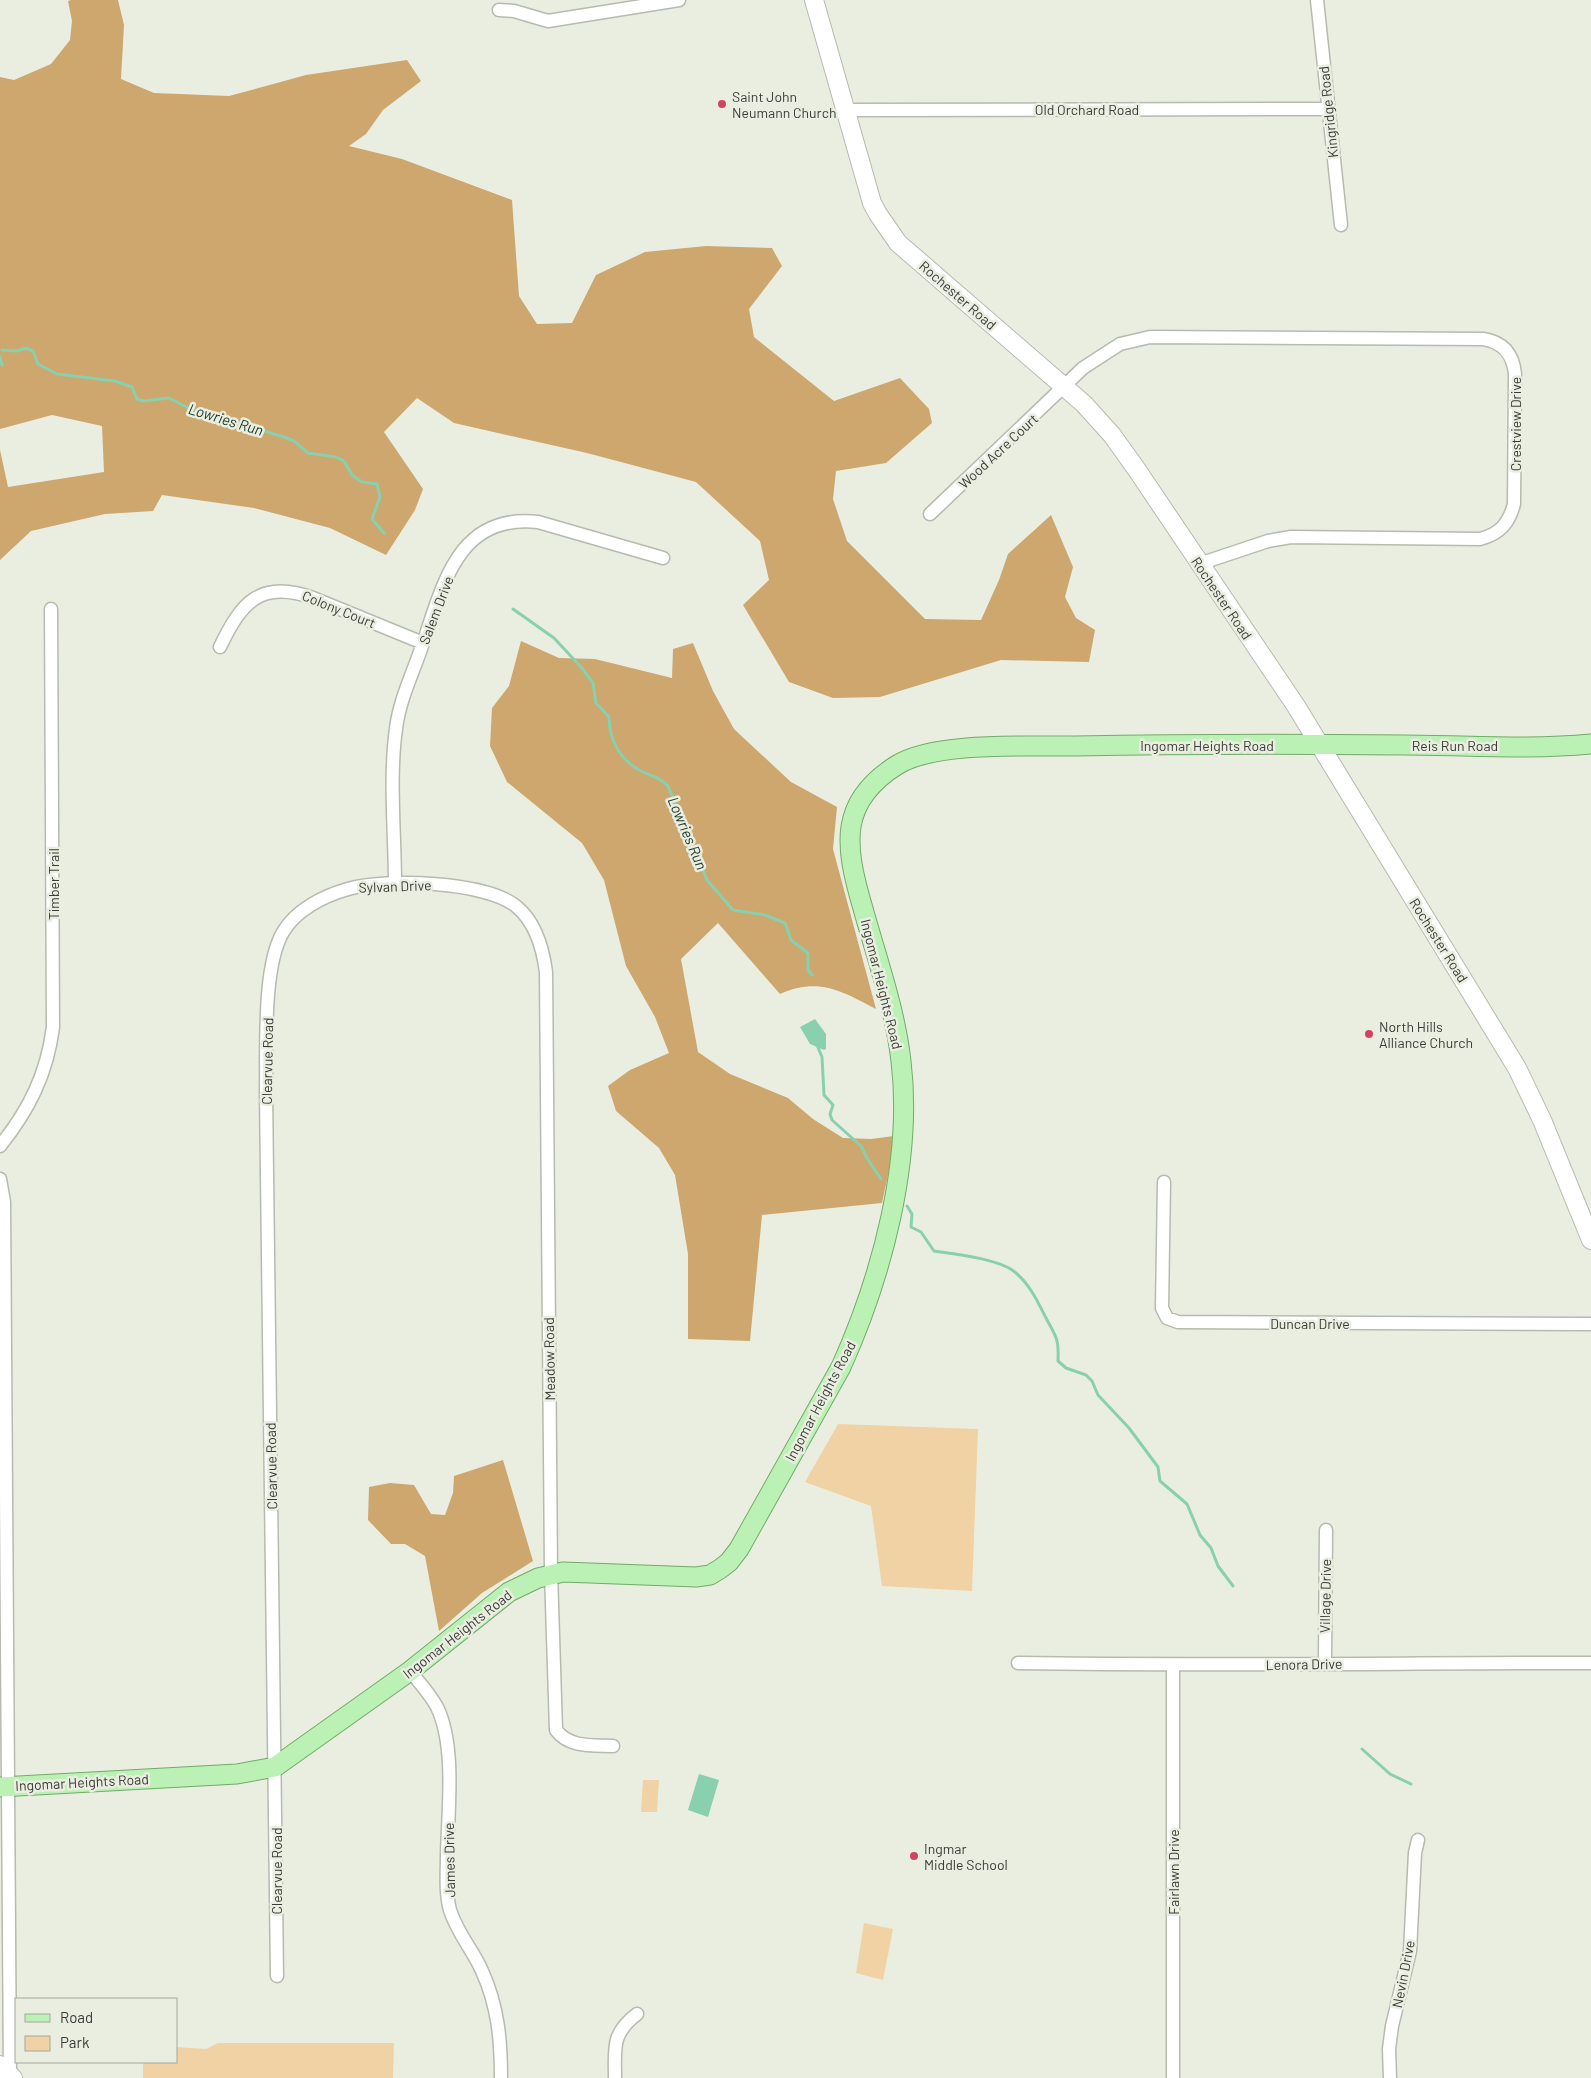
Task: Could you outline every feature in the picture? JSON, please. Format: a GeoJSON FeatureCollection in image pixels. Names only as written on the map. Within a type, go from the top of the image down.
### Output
{"type":"FeatureCollection","features":[{"type":"Feature","properties":{"kind":"main road","name":"Reis Run Road"},"geometry":{"type":"LineString","coordinates":[[1319,744],[1591,744]]}},
{"type":"Feature","properties":{"kind":"main road","name":"Ingomar Heights Road"},"geometry":{"type":"LineString","coordinates":[[4,1786],[237,1774],[275,1767],[410,1671],[509,1592],[551,1573],[576,1572],[696,1577],[710,1575],[729,1562],[762,1509],[841,1367],[852,1343],[890,1220],[898,1185],[904,1134],[901,1060],[890,1008],[849,852],[849,832],[852,815],[857,804],[872,784],[901,762],[920,755],[946,750],[1055,746],[1319,744]]}},
{"type":"Feature","properties":{"kind":"street"},"geometry":{"type":"LineString","coordinates":[[499,10],[514,11],[548,21],[679,0]]}},
{"type":"Feature","properties":{"kind":"street","name":"Rochester Road"},"geometry":{"type":"LineString","coordinates":[[814,0],[847,110],[872,203],[878,214],[895,239],[1084,404],[1112,435],[1319,744],[1517,1068],[1542,1120],[1591,1240]]}},
{"type":"Feature","properties":{"kind":"street","name":"Kingridge Road"},"geometry":{"type":"LineString","coordinates":[[1317,0],[1341,225]]}},
{"type":"Feature","properties":{"kind":"street","name":"Old Orchard Road"},"geometry":{"type":"LineString","coordinates":[[847,110],[1328,110]]}},
{"type":"Feature","properties":{"kind":"street","name":"Crestview Drive"},"geometry":{"type":"LineString","coordinates":[[1065,388],[1084,368],[1107,351],[1120,344],[1150,337],[1483,339],[1494,341],[1509,353],[1514,363],[1515,374],[1514,504],[1507,523],[1495,533],[1480,539],[1291,537],[1268,541],[1199,564]]}},
{"type":"Feature","properties":{"kind":"street","name":"Wood Acre Court"},"geometry":{"type":"LineString","coordinates":[[930,514],[1065,388]]}},
{"type":"Feature","properties":{"kind":"street","name":"Salem Drive"},"geometry":{"type":"LineString","coordinates":[[395,884],[395,730],[398,716],[442,592],[461,553],[489,528],[505,522],[538,522],[663,558]]}},
{"type":"Feature","properties":{"kind":"street","name":"Colony Court"},"geometry":{"type":"LineString","coordinates":[[220,648],[237,614],[246,604],[270,593],[282,591],[297,592],[423,643]]}},
{"type":"Feature","properties":{"kind":"street","name":"Timber Trail"},"geometry":{"type":"LineString","coordinates":[[0,1146],[22,1117],[35,1095],[47,1062],[54,1028],[51,609]]}},
{"type":"Feature","properties":{"kind":"street","name":"Sylvan Drive"},"geometry":{"type":"LineString","coordinates":[[274,956],[278,942],[290,921],[309,906],[348,888],[395,884],[447,885],[492,894],[517,907],[533,928]]}},
{"type":"Feature","properties":{"kind":"street","name":"Meadow Road"},"geometry":{"type":"LineString","coordinates":[[533,928],[544,957],[546,972],[551,1573],[556,1730],[565,1741],[578,1744],[613,1746]]}},
{"type":"Feature","properties":{"kind":"street","name":"Clearvue Road"},"geometry":{"type":"LineString","coordinates":[[274,956],[270,990],[266,1093],[277,1976]]}},
{"type":"Feature","properties":{"kind":"street"},"geometry":{"type":"LineString","coordinates":[[0,1179],[4,1202],[2,1406],[3,1664],[8,2074]]}},
{"type":"Feature","properties":{"kind":"street","name":"Duncan Drive"},"geometry":{"type":"LineString","coordinates":[[1164,1182],[1162,1308],[1166,1318],[1178,1322],[1591,1324]]}},
{"type":"Feature","properties":{"kind":"street","name":"Village Drive"},"geometry":{"type":"LineString","coordinates":[[1325,1663],[1326,1530]]}},
{"type":"Feature","properties":{"kind":"street","name":"Lenora Drive"},"geometry":{"type":"LineString","coordinates":[[1018,1663],[1173,1665],[1591,1663]]}},
{"type":"Feature","properties":{"kind":"street","name":"Fairlawn Drive"},"geometry":{"type":"LineString","coordinates":[[1173,1665],[1173,2078]]}},
{"type":"Feature","properties":{"kind":"street","name":"James Drive"},"geometry":{"type":"LineString","coordinates":[[410,1671],[431,1698],[441,1718],[447,1747],[449,1776],[447,1870],[450,1909],[458,1929],[482,1969],[492,1996],[498,2021],[501,2078]]}},
{"type":"Feature","properties":{"kind":"street","name":"Nevin Drive"},"geometry":{"type":"LineString","coordinates":[[1390,2078],[1389,2049],[1392,2026],[1410,1951],[1414,1853],[1418,1840]]}},
{"type":"Feature","properties":{"kind":"street"},"geometry":{"type":"LineString","coordinates":[[616,2078],[615,2042],[620,2029],[636,2014]]}},
{"type":"Feature","properties":{"kind":"green space"},"geometry":{"type":"Polygon","coordinates":[[[838,1424],[978,1429],[972,1591],[882,1586],[871,1506],[805,1482],[838,1424]]]}},
{"type":"Feature","properties":{"kind":"green space"},"geometry":{"type":"Polygon","coordinates":[[[643,1780],[659,1780],[657,1812],[641,1812],[643,1780]]]}},
{"type":"Feature","properties":{"kind":"green space"},"geometry":{"type":"Polygon","coordinates":[[[864,1923],[893,1929],[883,1980],[856,1973],[864,1923]]]}},
{"type":"Feature","properties":{"kind":"green space"},"geometry":{"type":"Polygon","coordinates":[[[218,2043],[394,2043],[393,2078],[143,2078],[143,2063],[178,2063],[178,2047],[206,2049],[218,2043]]]}},
{"type":"Feature","properties":{"kind":"shaded area"},"geometry":{"type":"Polygon","coordinates":[[[118,0],[124,25],[121,79],[154,93],[229,96],[306,75],[407,60],[421,81],[383,110],[366,134],[349,146],[402,159],[512,200],[519,296],[537,324],[572,323],[596,275],[645,252],[706,246],[772,248],[782,266],[749,309],[754,337],[834,401],[900,378],[929,409],[932,423],[886,463],[836,471],[833,499],[847,541],[925,619],[981,620],[999,580],[1008,554],[1051,515],[1073,567],[1065,597],[1076,618],[1095,630],[1089,662],[1001,660],[880,697],[833,698],[789,682],[743,605],[769,580],[760,541],[696,482],[587,453],[454,423],[417,398],[384,432],[423,489],[415,510],[386,555],[330,528],[254,508],[162,495],[153,511],[105,514],[31,531],[0,560],[0,450],[8,487],[104,472],[102,426],[52,415],[0,429],[0,77],[14,80],[51,64],[70,40],[72,21],[68,1],[118,0]]]}},
{"type":"Feature","properties":{"kind":"shaded area"},"geometry":{"type":"Polygon","coordinates":[[[521,641],[559,658],[595,659],[672,678],[673,649],[693,643],[713,691],[734,729],[791,782],[837,807],[833,849],[876,1009],[830,988],[807,987],[780,994],[718,923],[681,959],[698,1052],[730,1074],[788,1098],[813,1119],[843,1138],[871,1139],[894,1136],[882,1203],[762,1215],[750,1341],[688,1339],[688,1254],[675,1175],[659,1148],[616,1111],[608,1086],[630,1070],[669,1053],[655,1017],[626,966],[604,880],[582,843],[507,782],[490,746],[492,708],[509,686],[521,641]]]}},
{"type":"Feature","properties":{"kind":"shaded area"},"geometry":{"type":"Polygon","coordinates":[[[815,1019],[826,1034],[826,1049],[824,1050],[810,1044],[800,1027],[815,1019]]]}},
{"type":"Feature","properties":{"kind":"shaded area"},"geometry":{"type":"Polygon","coordinates":[[[503,1460],[533,1561],[482,1593],[439,1631],[425,1556],[405,1544],[391,1544],[368,1520],[369,1487],[390,1483],[414,1485],[431,1514],[445,1515],[453,1493],[454,1476],[503,1460]]]}},
{"type":"Feature","properties":{"kind":"shaded area"},"geometry":{"type":"Polygon","coordinates":[[[699,1774],[719,1780],[708,1817],[688,1810],[699,1774]]]}},
{"type":"Feature","properties":{"kind":"waterway","name":"Lowries Run"},"geometry":{"type":"LineString","coordinates":[[2,350],[17,351],[26,348],[33,351],[38,364],[57,374],[115,381],[132,387],[137,399],[143,401],[169,398],[188,408],[284,437],[294,441],[308,453],[336,457],[344,461],[352,475],[362,482],[377,484],[380,497],[372,519],[384,533]]}},
{"type":"Feature","properties":{"kind":"waterway"},"geometry":{"type":"LineString","coordinates":[[0,357],[2,365]]}},
{"type":"Feature","properties":{"kind":"waterway","name":"Lowries Run"},"geometry":{"type":"LineString","coordinates":[[513,609],[554,638],[581,667],[593,683],[596,703],[609,717],[611,734],[617,749],[627,761],[668,786],[707,880],[733,910],[765,915],[785,923],[791,940],[808,953],[808,970],[812,975]]}},
{"type":"Feature","properties":{"kind":"waterway","name":"Lowries Run"},"geometry":{"type":"LineString","coordinates":[[817,1045],[822,1057],[824,1095],[833,1105],[830,1114],[832,1120],[861,1146],[881,1179]]}},
{"type":"Feature","properties":{"kind":"waterway"},"geometry":{"type":"LineString","coordinates":[[907,1206],[912,1214],[911,1227],[921,1232],[934,1251],[1000,1264],[1016,1273],[1030,1288],[1054,1334],[1058,1347],[1058,1361],[1066,1368],[1086,1375],[1092,1381],[1098,1395],[1129,1428],[1158,1467],[1160,1481],[1187,1504],[1200,1535],[1211,1548],[1218,1566],[1233,1586]]}},
{"type":"Feature","properties":{"kind":"waterway"},"geometry":{"type":"LineString","coordinates":[[1362,1749],[1390,1774],[1411,1784]]}},
{"type":"Feature","properties":{"kind":"place","name":"Saint John Neumann Church"},"geometry":{"type":"Point","coordinates":[722,104]}},
{"type":"Feature","properties":{"kind":"place","name":"North Hills Alliance Church"},"geometry":{"type":"Point","coordinates":[1369,1034]}},
{"type":"Feature","properties":{"kind":"place","name":"Ingmar Middle School"},"geometry":{"type":"Point","coordinates":[914,1856]}}]}
